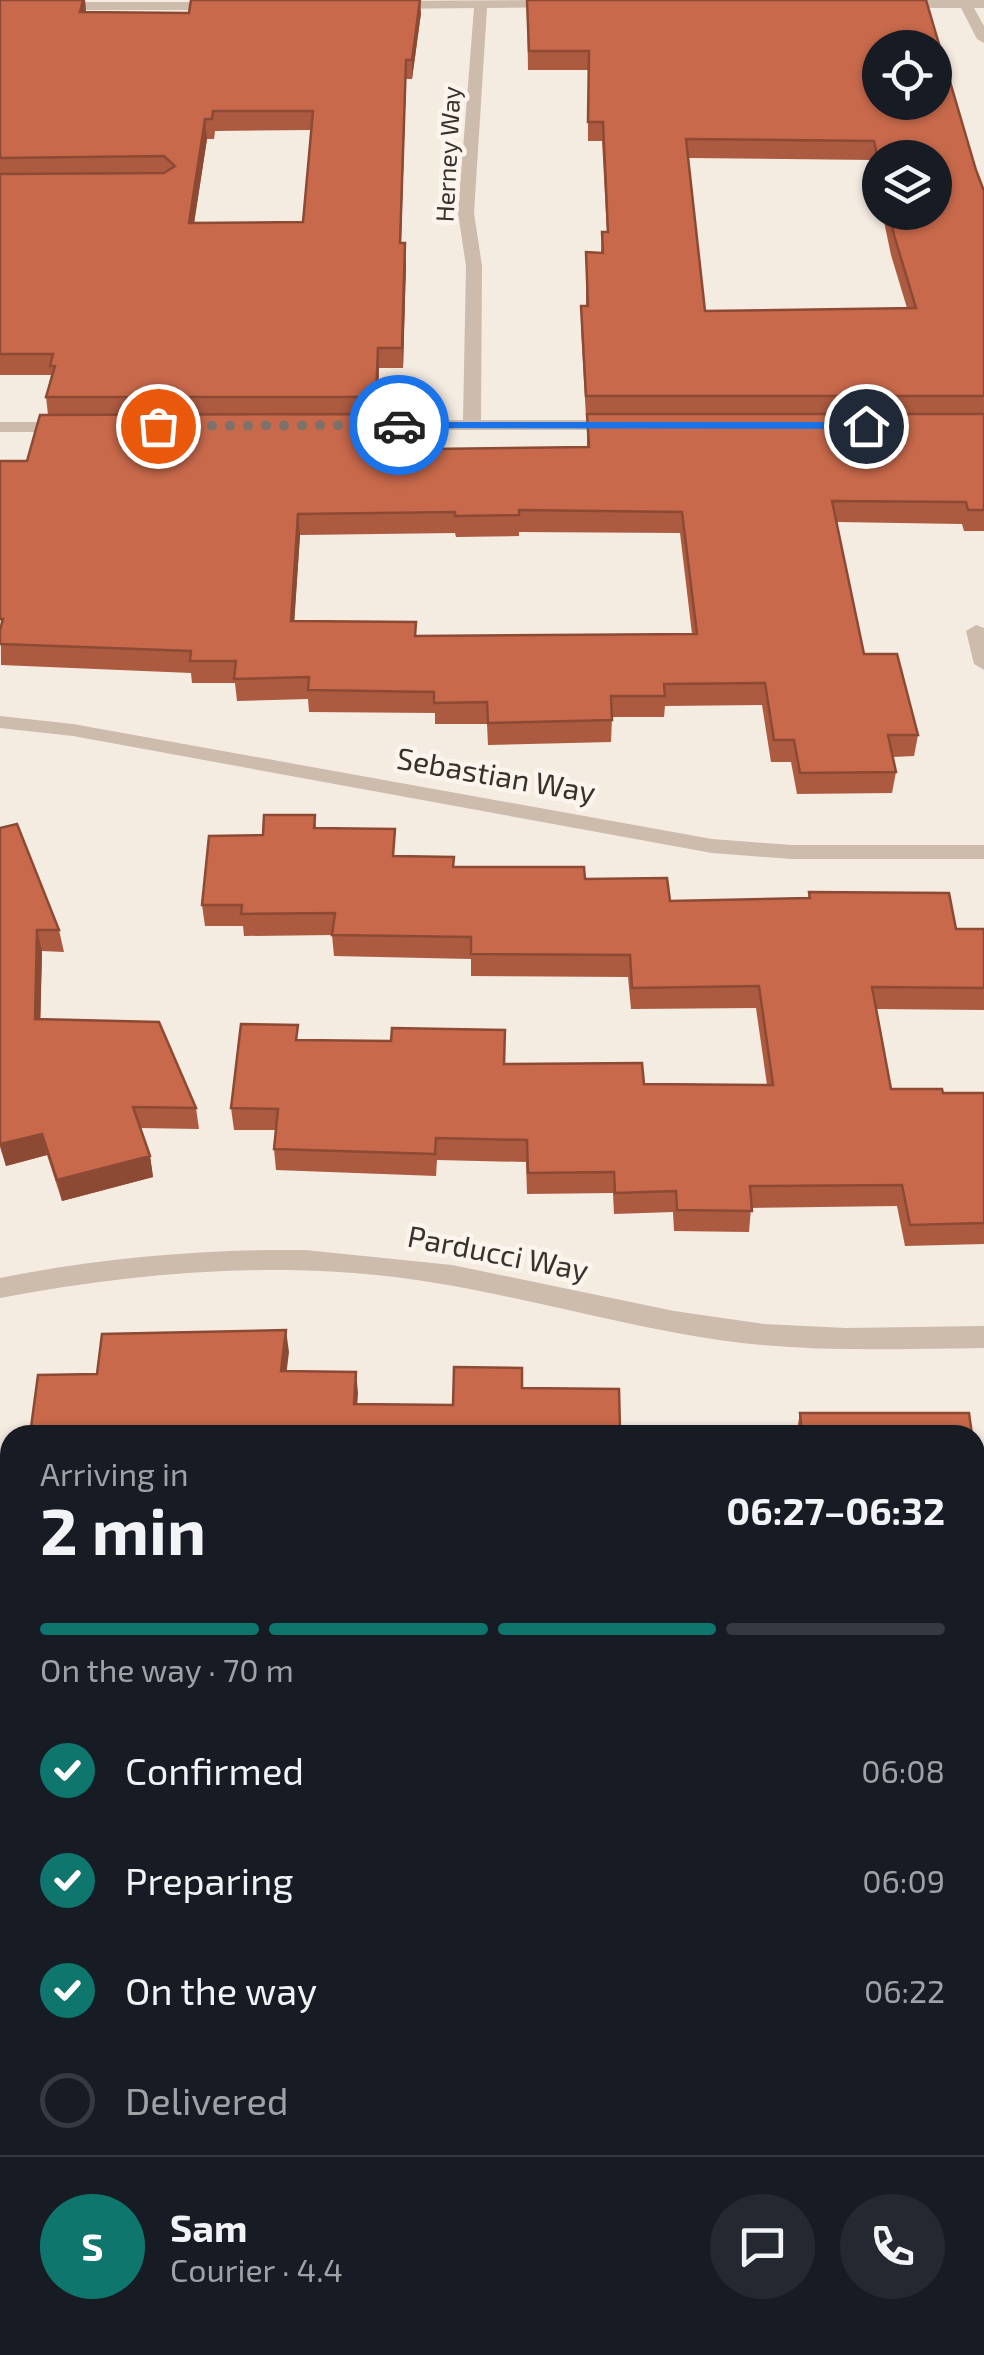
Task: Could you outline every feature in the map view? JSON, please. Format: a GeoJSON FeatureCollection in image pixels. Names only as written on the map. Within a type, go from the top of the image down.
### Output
{"type":"FeatureCollection","features":[{"type":"Feature","properties":{"kind":"street"},"geometry":{"type":"LineString","coordinates":[[964,2],[984,39]]}},
{"type":"Feature","properties":{"kind":"street","name":"Herney Way"},"geometry":{"type":"LineString","coordinates":[[472,425],[474,266],[466,213],[481,4]]}},
{"type":"Feature","properties":{"kind":"street"},"geometry":{"type":"LineString","coordinates":[[367,5],[578,4]]}},
{"type":"Feature","properties":{"kind":"street"},"geometry":{"type":"LineString","coordinates":[[887,4],[984,4]]}},
{"type":"Feature","properties":{"kind":"street"},"geometry":{"type":"LineString","coordinates":[[0,6],[234,6]]}},
{"type":"Feature","properties":{"kind":"street"},"geometry":{"type":"LineString","coordinates":[[334,426],[630,425]]}},
{"type":"Feature","properties":{"kind":"street"},"geometry":{"type":"LineString","coordinates":[[0,427],[98,426]]}},
{"type":"Feature","properties":{"kind":"street"},"geometry":{"type":"LineString","coordinates":[[976,631],[984,664]]}},
{"type":"Feature","properties":{"kind":"street","name":"Sebastian Way"},"geometry":{"type":"LineString","coordinates":[[0,722],[73,730],[712,846],[792,852],[984,852]]}},
{"type":"Feature","properties":{"kind":"street","name":"Parducci Way"},"geometry":{"type":"LineString","coordinates":[[0,1288],[66,1274],[198,1260],[312,1260],[408,1268],[658,1320],[766,1335],[984,1338]]}},
{"type":"Feature","properties":{"kind":"building"},"geometry":{"type":"Polygon","coordinates":[[[0,0],[83,0],[80,12],[189,13],[191,0],[420,0],[412,60],[406,60],[400,243],[405,243],[402,348],[378,348],[376,397],[46,397],[55,366],[50,366],[53,354],[0,354],[0,174],[164,173],[175,166],[164,156],[0,158],[0,0]],[[213,111],[212,119],[205,119],[189,223],[303,222],[313,111],[213,111]]]}},
{"type":"Feature","properties":{"kind":"building"},"geometry":{"type":"Polygon","coordinates":[[[527,0],[926,0],[935,30],[862,30],[862,120],[952,120],[952,88],[984,191],[984,396],[586,396],[581,306],[588,306],[586,252],[603,253],[602,232],[608,232],[603,122],[588,122],[589,51],[529,51],[527,0]],[[686,139],[705,311],[916,308],[893,230],[952,230],[952,140],[686,139]]]}},
{"type":"Feature","properties":{"kind":"building"},"geometry":{"type":"Polygon","coordinates":[[[376,414],[374,447],[429,449],[589,447],[587,414],[984,414],[984,510],[968,510],[966,502],[832,501],[864,654],[897,654],[918,735],[888,735],[896,772],[800,773],[794,740],[774,740],[765,683],[664,684],[665,696],[611,696],[612,720],[488,723],[487,702],[434,703],[434,692],[308,690],[309,677],[234,679],[236,661],[190,661],[191,651],[0,644],[0,461],[27,461],[40,415],[376,414]],[[682,512],[298,514],[291,621],[416,622],[415,636],[697,634],[682,512]]]}},
{"type":"Feature","properties":{"kind":"building"},"geometry":{"type":"Polygon","coordinates":[[[264,815],[315,815],[314,828],[395,829],[393,856],[454,857],[453,867],[584,867],[585,879],[667,878],[670,901],[810,898],[809,892],[949,893],[956,929],[984,929],[984,988],[872,987],[891,1089],[984,1093],[984,1223],[910,1225],[902,1185],[750,1186],[752,1211],[677,1210],[676,1191],[615,1193],[614,1172],[528,1173],[527,1140],[436,1138],[435,1154],[274,1149],[278,1109],[231,1108],[241,1024],[298,1025],[296,1040],[391,1041],[392,1028],[505,1030],[504,1064],[642,1063],[644,1084],[773,1085],[759,986],[632,988],[630,955],[471,954],[471,937],[332,935],[335,913],[241,914],[242,905],[202,905],[209,836],[263,835],[264,815]]]}},
{"type":"Feature","properties":{"kind":"building"},"geometry":{"type":"Polygon","coordinates":[[[17,824],[59,930],[37,930],[35,1019],[159,1022],[196,1108],[133,1107],[150,1156],[57,1180],[42,1134],[0,1144],[0,828],[17,824]]]}},
{"type":"Feature","properties":{"kind":"building"},"geometry":{"type":"Polygon","coordinates":[[[286,1330],[281,1371],[356,1372],[354,1404],[453,1405],[454,1367],[522,1368],[522,1388],[619,1389],[620,1425],[31,1425],[38,1375],[97,1374],[102,1334],[286,1330]]]}},
{"type":"Feature","properties":{"kind":"building"},"geometry":{"type":"Polygon","coordinates":[[[800,1413],[969,1413],[971,1425],[801,1425],[800,1413]]]}},
{"type":"Feature","properties":{"kind":"way so far"},"geometry":{"type":"LineString","coordinates":[[158,426],[399,425]]}},
{"type":"Feature","properties":{"kind":"route"},"geometry":{"type":"LineString","coordinates":[[399,425],[866,426]]}}]}
